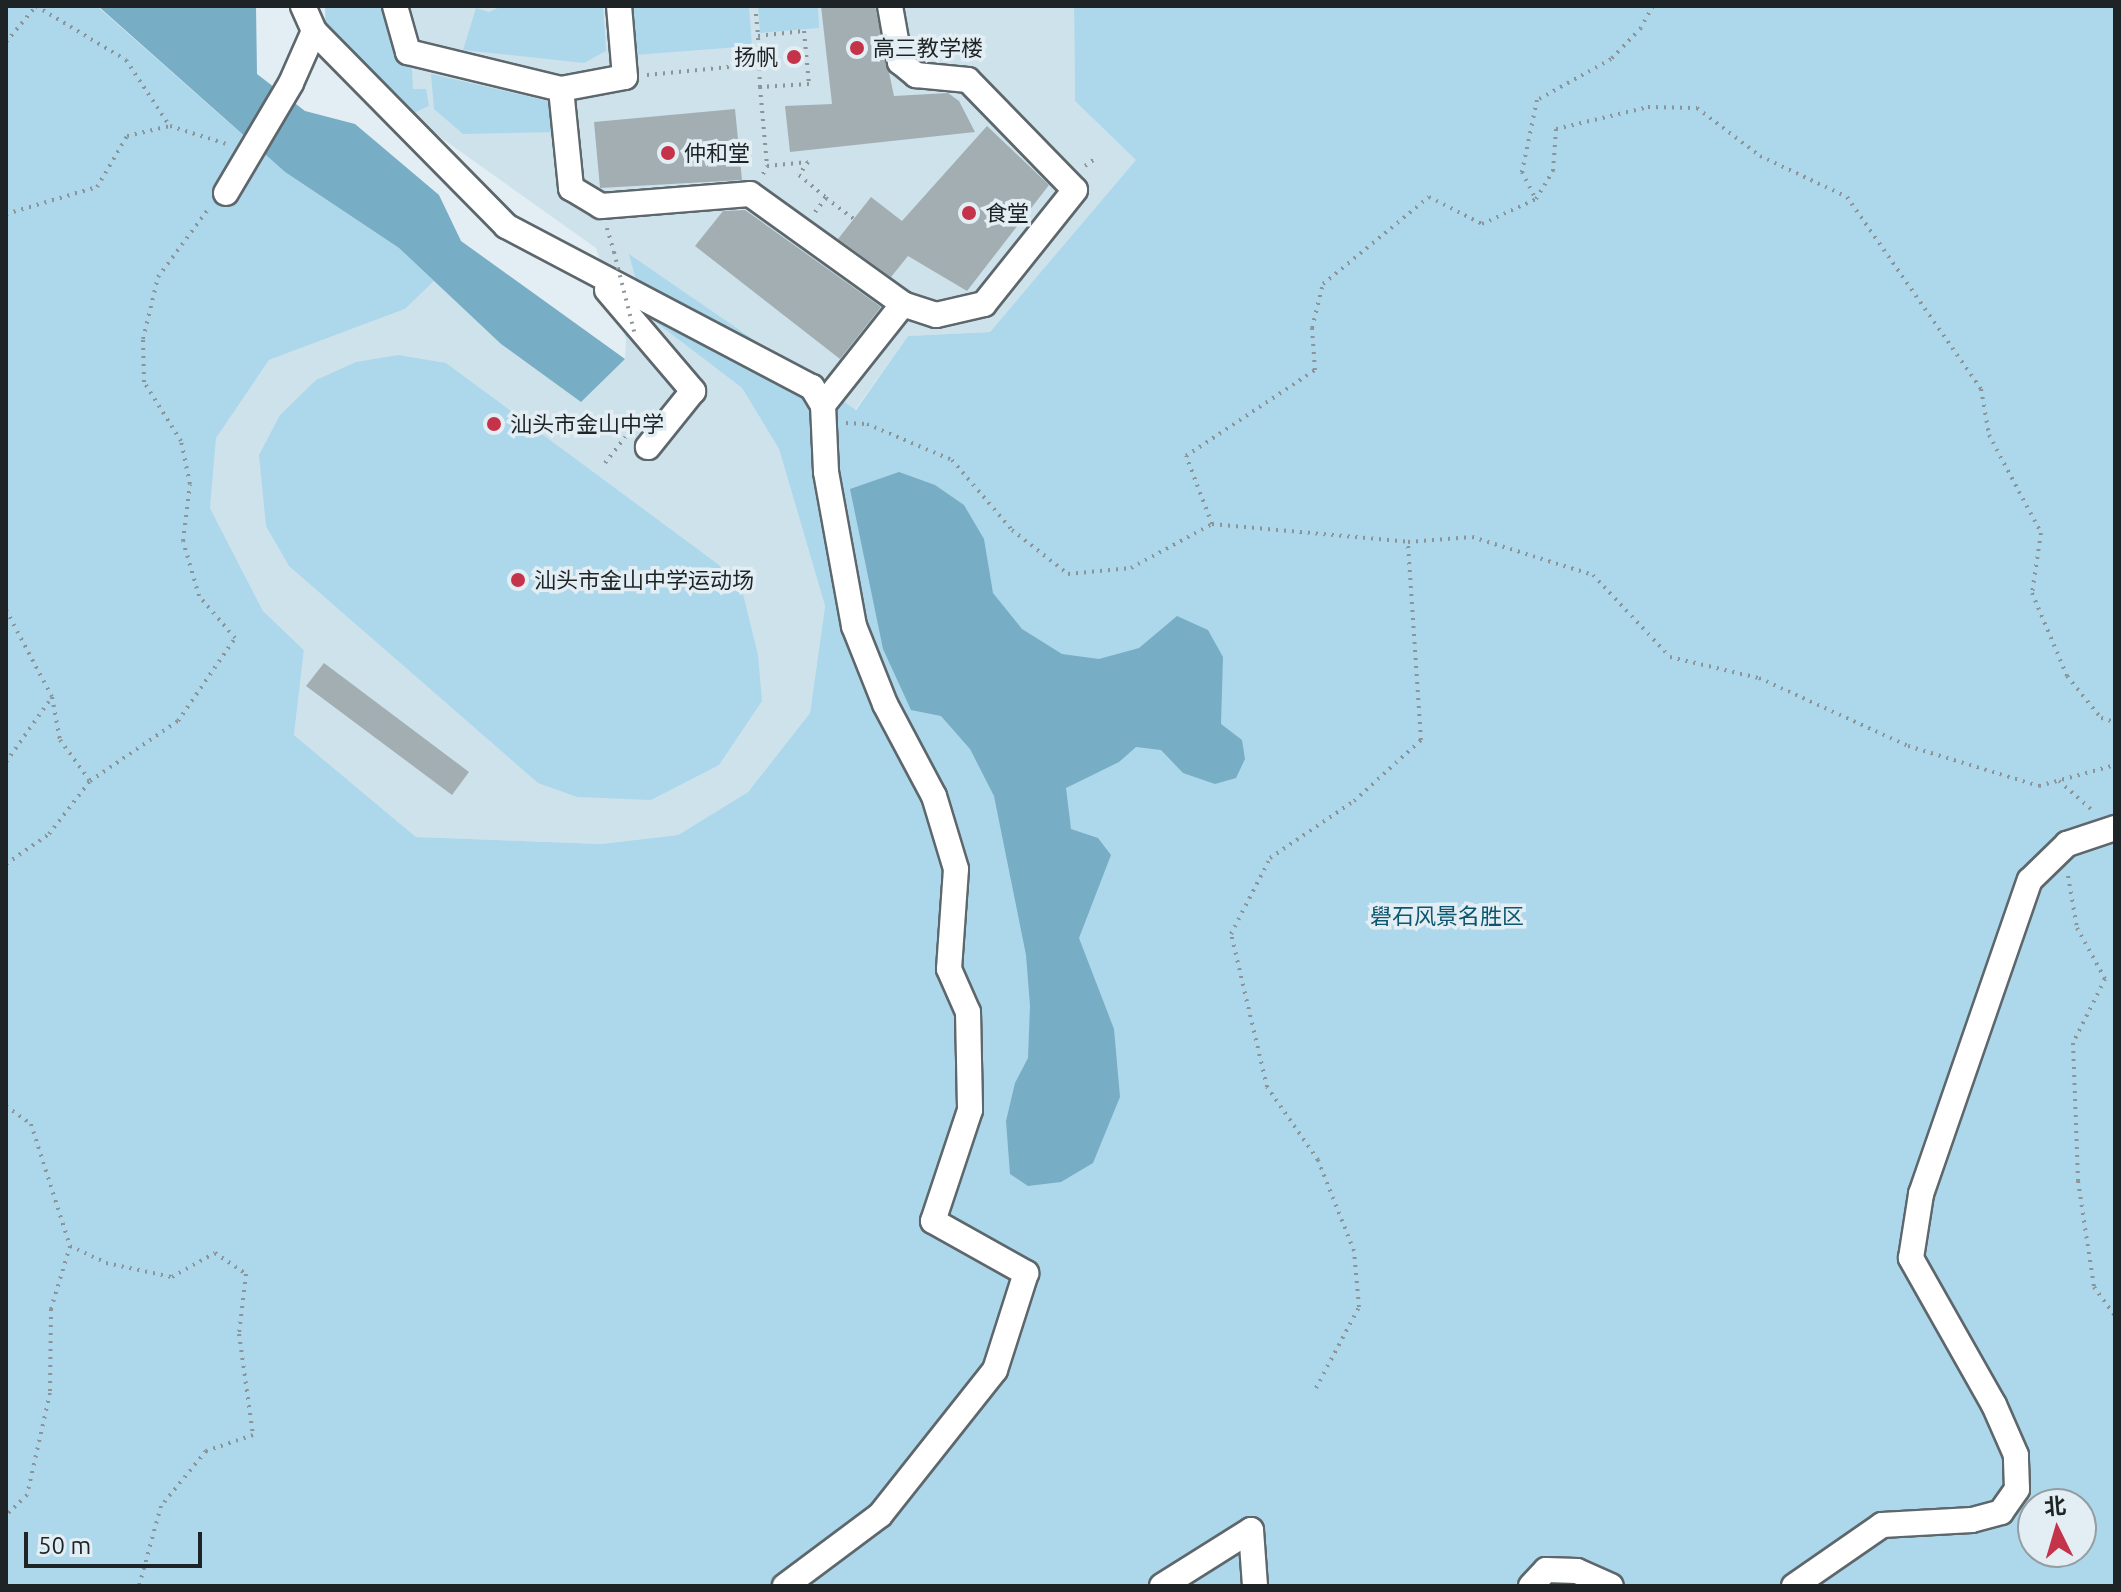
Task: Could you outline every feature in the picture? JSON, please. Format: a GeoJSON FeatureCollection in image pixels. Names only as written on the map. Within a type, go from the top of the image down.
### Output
{"type":"FeatureCollection","features":[{"type":"Feature","properties":{"kind":"street"},"geometry":{"type":"LineString","coordinates":[[303,6],[314,31],[506,226],[812,387],[823,414],[826,472],[854,626],[885,704],[934,796],[956,869],[949,969],[968,1012],[970,1110],[933,1221],[1026,1273],[995,1370],[880,1515],[785,1586]]}},
{"type":"Feature","properties":{"kind":"street"},"geometry":{"type":"LineString","coordinates":[[395,6],[408,52],[561,89],[625,77],[619,6]]}},
{"type":"Feature","properties":{"kind":"street"},"geometry":{"type":"LineString","coordinates":[[561,89],[571,188],[601,206],[750,194],[903,304],[936,315],[984,304],[1075,190],[968,80],[916,75],[900,62],[890,6]]}},
{"type":"Feature","properties":{"kind":"street"},"geometry":{"type":"LineString","coordinates":[[226,193],[291,83],[314,31]]}},
{"type":"Feature","properties":{"kind":"street"},"geometry":{"type":"LineString","coordinates":[[585,270],[631,312],[693,391],[640,437]]}},
{"type":"Feature","properties":{"kind":"street"},"geometry":{"type":"LineString","coordinates":[[823,414],[903,304]]}},
{"type":"Feature","properties":{"kind":"street"},"geometry":{"type":"LineString","coordinates":[[1794,1586],[1882,1525],[1972,1520],[2001,1512],[2017,1489],[2016,1455],[1994,1405],[1911,1258],[1921,1194],[2030,880],[2067,844],[2114,828]]}},
{"type":"Feature","properties":{"kind":"street"},"geometry":{"type":"LineString","coordinates":[[1162,1586],[1251,1530],[1255,1586]]}},
{"type":"Feature","properties":{"kind":"street"},"geometry":{"type":"LineString","coordinates":[[1531,1586],[1546,1570],[1577,1571],[1611,1586]]}},
{"type":"Feature","properties":{"kind":"path"},"geometry":{"type":"LineString","coordinates":[[6,42],[36,6],[126,60],[170,126]]}},
{"type":"Feature","properties":{"kind":"path"},"geometry":{"type":"LineString","coordinates":[[750,194],[767,166],[755,6]]}},
{"type":"Feature","properties":{"kind":"path"},"geometry":{"type":"LineString","coordinates":[[1536,199],[1522,172],[1537,100],[1611,59],[1641,28],[1653,6]]}},
{"type":"Feature","properties":{"kind":"path"},"geometry":{"type":"LineString","coordinates":[[758,36],[804,31],[809,84],[760,87]]}},
{"type":"Feature","properties":{"kind":"path"},"geometry":{"type":"LineString","coordinates":[[625,77],[759,64]]}},
{"type":"Feature","properties":{"kind":"path"},"geometry":{"type":"LineString","coordinates":[[1212,524],[1186,456],[1315,370],[1312,328],[1323,284],[1429,197],[1482,224],[1536,199],[1553,171],[1556,129],[1648,107],[1697,108],[1760,156],[1847,197],[1981,389],[1989,435],[2041,533],[2032,593],[2067,676],[2101,718],[2115,722]]}},
{"type":"Feature","properties":{"kind":"path"},"geometry":{"type":"LineString","coordinates":[[6,214],[97,187],[127,136],[170,126],[250,154]]}},
{"type":"Feature","properties":{"kind":"path"},"geometry":{"type":"LineString","coordinates":[[767,166],[808,162],[799,175],[854,219]]}},
{"type":"Feature","properties":{"kind":"path"},"geometry":{"type":"LineString","coordinates":[[6,864],[49,834],[90,781],[178,721],[235,638],[199,596],[183,541],[190,484],[181,441],[144,382],[143,368],[143,339],[158,277],[194,222],[226,193]]}},
{"type":"Feature","properties":{"kind":"path"},"geometry":{"type":"LineString","coordinates":[[800,230],[826,198]]}},
{"type":"Feature","properties":{"kind":"path"},"geometry":{"type":"LineString","coordinates":[[614,252],[635,335],[644,346]]}},
{"type":"Feature","properties":{"kind":"path"},"geometry":{"type":"LineString","coordinates":[[823,414],[867,424],[952,460],[1012,530],[1068,574],[1131,568],[1212,524],[1408,542],[1472,537],[1593,575],[1670,657],[1759,678],[1908,746],[2039,786],[2115,765]]}},
{"type":"Feature","properties":{"kind":"path"},"geometry":{"type":"LineString","coordinates":[[605,463],[640,437]]}},
{"type":"Feature","properties":{"kind":"path"},"geometry":{"type":"LineString","coordinates":[[1316,1388],[1359,1307],[1354,1251],[1318,1160],[1267,1087],[1231,934],[1270,858],[1354,801],[1421,740],[1408,542]]}},
{"type":"Feature","properties":{"kind":"path"},"geometry":{"type":"LineString","coordinates":[[6,610],[52,697],[60,740],[90,781]]}},
{"type":"Feature","properties":{"kind":"path"},"geometry":{"type":"LineString","coordinates":[[6,762],[52,697]]}},
{"type":"Feature","properties":{"kind":"path"},"geometry":{"type":"LineString","coordinates":[[2059,781],[2114,828]]}},
{"type":"Feature","properties":{"kind":"path"},"geometry":{"type":"LineString","coordinates":[[2077,866],[2068,875],[2077,928],[2105,979],[2073,1043],[2078,1181],[2094,1287],[2115,1316]]}},
{"type":"Feature","properties":{"kind":"path"},"geometry":{"type":"LineString","coordinates":[[6,1106],[31,1124],[70,1246],[51,1309],[50,1393],[27,1495],[6,1515]]}},
{"type":"Feature","properties":{"kind":"path"},"geometry":{"type":"LineString","coordinates":[[70,1246],[106,1263],[172,1277],[215,1253],[246,1274],[239,1334],[253,1435],[206,1451],[161,1506],[139,1586]]}},
{"type":"Feature","properties":{"kind":"shaded area"},"geometry":{"type":"Polygon","coordinates":[[[98,6],[256,6],[257,74],[305,111],[355,124],[439,195],[461,241],[625,359],[581,402],[501,344],[399,248],[285,172],[98,6]]]}},
{"type":"Feature","properties":{"kind":"shaded area","name":"汕头市金山中学"},"geometry":{"type":"Polygon","coordinates":[[[325,6],[1074,6],[1075,101],[1137,160],[990,332],[908,336],[855,410],[630,255],[645,314],[742,388],[779,449],[825,606],[810,713],[748,792],[678,835],[601,844],[416,837],[294,735],[304,650],[263,611],[210,508],[215,438],[269,360],[405,309],[434,281],[501,344],[580,401],[625,359],[626,340],[596,248],[409,115],[326,36],[325,6]]]}},
{"type":"Feature","properties":{"kind":"shaded area"},"geometry":{"type":"Polygon","coordinates":[[[899,472],[935,485],[964,505],[984,539],[993,593],[1022,629],[1062,654],[1099,659],[1139,648],[1177,616],[1208,630],[1223,657],[1221,724],[1242,740],[1245,759],[1236,778],[1215,784],[1183,773],[1161,750],[1136,747],[1119,762],[1066,788],[1071,829],[1098,838],[1111,855],[1079,938],[1114,1029],[1120,1097],[1093,1163],[1061,1182],[1028,1186],[1010,1174],[1006,1121],[1015,1083],[1028,1058],[1030,1006],[1026,955],[994,796],[970,749],[941,716],[911,710],[883,649],[850,489],[899,472]]]}},
{"type":"Feature","properties":{"kind":"green space","name":"礐石风景名胜区"},"geometry":{"type":"Polygon","coordinates":[[[6,6],[97,6],[285,172],[399,248],[434,281],[405,309],[269,360],[216,438],[210,508],[263,611],[304,650],[294,735],[416,837],[601,844],[678,835],[748,792],[810,713],[825,606],[779,449],[742,388],[645,314],[629,254],[856,410],[908,336],[990,332],[1136,160],[1075,101],[1074,6],[2115,6],[2115,1586],[6,1586],[6,6]]]}},
{"type":"Feature","properties":{"kind":"green space"},"geometry":{"type":"Polygon","coordinates":[[[325,6],[384,6],[397,59],[412,69],[413,89],[426,89],[429,106],[409,115],[326,36],[325,6]]]}},
{"type":"Feature","properties":{"kind":"green space"},"geometry":{"type":"Polygon","coordinates":[[[502,6],[603,6],[606,51],[584,63],[463,50],[476,8],[489,12],[502,6]]]}},
{"type":"Feature","properties":{"kind":"green space"},"geometry":{"type":"Polygon","coordinates":[[[630,6],[749,6],[752,46],[634,55],[630,6]]]}},
{"type":"Feature","properties":{"kind":"green space"},"geometry":{"type":"Polygon","coordinates":[[[758,6],[818,6],[819,28],[760,33],[758,6]]]}},
{"type":"Feature","properties":{"kind":"green space"},"geometry":{"type":"Polygon","coordinates":[[[431,74],[556,103],[560,132],[463,134],[434,109],[431,74]]]}},
{"type":"Feature","properties":{"kind":"green space","name":"汕头市金山中学运动场"},"geometry":{"type":"Polygon","coordinates":[[[398,355],[446,363],[719,565],[743,594],[758,655],[762,701],[719,765],[651,800],[577,797],[538,783],[289,566],[266,526],[259,455],[280,415],[316,380],[356,362],[398,355]]]}},
{"type":"Feature","properties":{"kind":"building","name":"高三教学楼"},"geometry":{"type":"Polygon","coordinates":[[[821,6],[875,6],[894,96],[948,93],[959,101],[975,132],[790,152],[785,106],[832,104],[821,6]]]}},
{"type":"Feature","properties":{"kind":"building","name":"仲和堂"},"geometry":{"type":"Polygon","coordinates":[[[735,109],[742,180],[600,188],[594,122],[735,109]]]}},
{"type":"Feature","properties":{"kind":"building","name":"食堂"},"geometry":{"type":"Polygon","coordinates":[[[987,126],[1049,185],[967,291],[908,256],[891,277],[838,239],[871,197],[902,221],[987,126]]]}},
{"type":"Feature","properties":{"kind":"building"},"geometry":{"type":"Polygon","coordinates":[[[745,210],[881,307],[840,359],[695,246],[723,211],[745,210]]]}},
{"type":"Feature","properties":{"kind":"building"},"geometry":{"type":"Polygon","coordinates":[[[324,663],[469,772],[452,795],[306,686],[324,663]]]}},
{"type":"Feature","properties":{"kind":"place","name":"高三教学楼"},"geometry":{"type":"Point","coordinates":[857,48]}},
{"type":"Feature","properties":{"kind":"place","name":"扬帆"},"geometry":{"type":"Point","coordinates":[794,57]}},
{"type":"Feature","properties":{"kind":"place","name":"仲和堂"},"geometry":{"type":"Point","coordinates":[668,153]}},
{"type":"Feature","properties":{"kind":"place","name":"食堂"},"geometry":{"type":"Point","coordinates":[969,213]}},
{"type":"Feature","properties":{"kind":"place","name":"汕头市金山中学"},"geometry":{"type":"Point","coordinates":[494,424]}},
{"type":"Feature","properties":{"kind":"place","name":"汕头市金山中学运动场"},"geometry":{"type":"Point","coordinates":[518,580]}}]}
